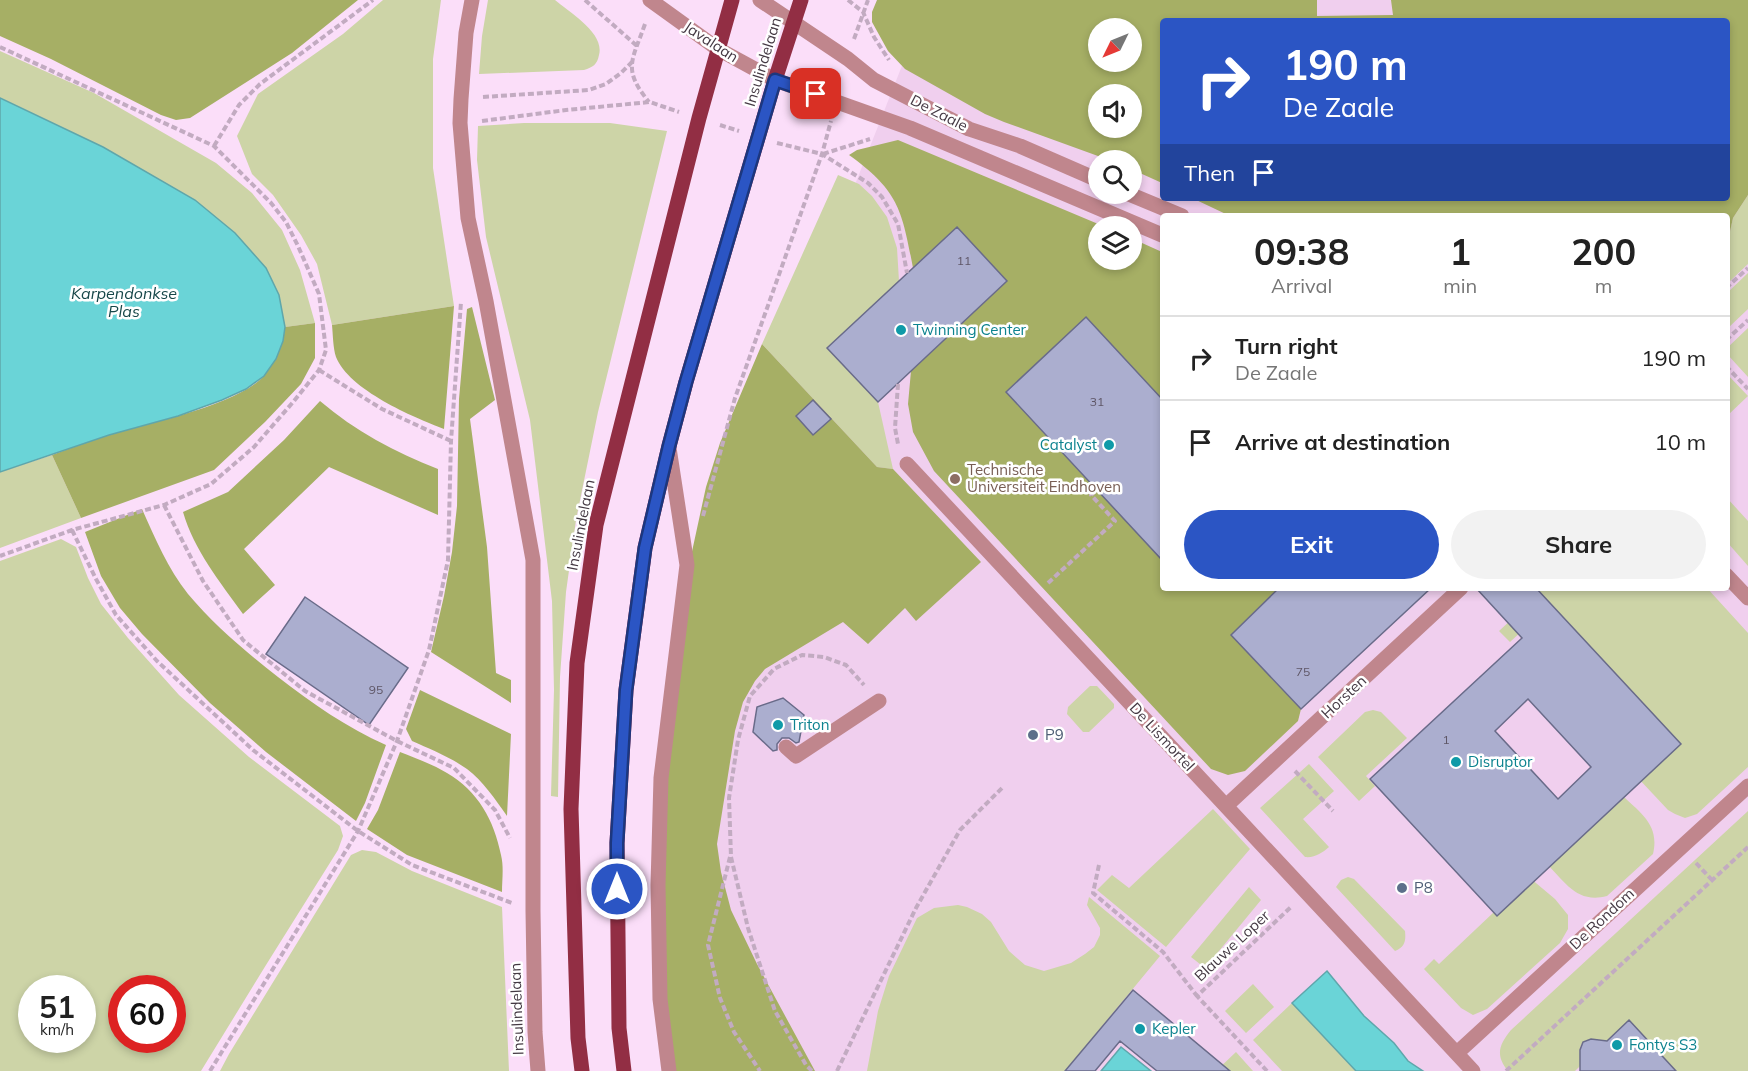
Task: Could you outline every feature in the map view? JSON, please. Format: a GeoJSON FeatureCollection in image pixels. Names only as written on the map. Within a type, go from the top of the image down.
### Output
{"type":"FeatureCollection","features":[{"type":"Feature","properties":{"kind":"main road","name":"Insulindelaan"},"geometry":{"type":"LineString","coordinates":[[582,1071],[578,1038],[571,809],[579,652],[596,525],[640,347],[732,0]]}},
{"type":"Feature","properties":{"kind":"main road","name":"Insulindelaan"},"geometry":{"type":"LineString","coordinates":[[624,1071],[619,1028],[617,843],[626,690],[645,548],[669,446],[775,80],[801,0]]}},
{"type":"Feature","properties":{"kind":"street","name":"Insulindelaan"},"geometry":{"type":"LineString","coordinates":[[472,0],[466,33],[460,99],[468,218],[486,301],[533,560],[533,911],[538,1071]]}},
{"type":"Feature","properties":{"kind":"street","name":"Javalaan"},"geometry":{"type":"LineString","coordinates":[[650,0],[718,49],[775,80]]}},
{"type":"Feature","properties":{"kind":"street"},"geometry":{"type":"LineString","coordinates":[[760,0],[794,22]]}},
{"type":"Feature","properties":{"kind":"street","name":"De Zaale"},"geometry":{"type":"LineString","coordinates":[[794,22],[874,80],[969,129],[1020,146],[1088,176]]}},
{"type":"Feature","properties":{"kind":"street","name":"De Zaale"},"geometry":{"type":"LineString","coordinates":[[775,80],[910,128],[1160,234]]}},
{"type":"Feature","properties":{"kind":"street"},"geometry":{"type":"LineString","coordinates":[[1142,199],[1175,213]]}},
{"type":"Feature","properties":{"kind":"street","name":"Insulindelaan"},"geometry":{"type":"LineString","coordinates":[[669,446],[687,566],[661,790],[658,885],[660,999],[669,1071]]}},
{"type":"Feature","properties":{"kind":"street","name":"De Lismortel"},"geometry":{"type":"LineString","coordinates":[[907,464],[1473,1071]]}},
{"type":"Feature","properties":{"kind":"street"},"geometry":{"type":"LineString","coordinates":[[1730,579],[1748,598]]}},
{"type":"Feature","properties":{"kind":"street","name":"Horsten"},"geometry":{"type":"LineString","coordinates":[[1226,806],[1458,591]]}},
{"type":"Feature","properties":{"kind":"street"},"geometry":{"type":"LineString","coordinates":[[786,747],[796,756],[879,701]]}},
{"type":"Feature","properties":{"kind":"street","name":"De Rondom"},"geometry":{"type":"LineString","coordinates":[[1457,1053],[1748,786]]}},
{"type":"Feature","properties":{"kind":"path"},"geometry":{"type":"LineString","coordinates":[[214,146],[239,105],[260,84],[374,0]]}},
{"type":"Feature","properties":{"kind":"path"},"geometry":{"type":"LineString","coordinates":[[460,123],[650,102],[632,76],[632,62],[638,46],[585,0]]}},
{"type":"Feature","properties":{"kind":"path"},"geometry":{"type":"LineString","coordinates":[[848,0],[863,12]]}},
{"type":"Feature","properties":{"kind":"path"},"geometry":{"type":"LineString","coordinates":[[848,59],[868,0]]}},
{"type":"Feature","properties":{"kind":"path"},"geometry":{"type":"LineString","coordinates":[[0,47],[214,146],[286,222],[319,294],[326,350],[319,370],[254,447],[211,484],[164,505],[72,530],[0,556]]}},
{"type":"Feature","properties":{"kind":"path"},"geometry":{"type":"LineString","coordinates":[[460,99],[589,90],[606,84],[632,62]]}},
{"type":"Feature","properties":{"kind":"path"},"geometry":{"type":"LineString","coordinates":[[700,525],[735,398],[822,154],[836,101]]}},
{"type":"Feature","properties":{"kind":"path"},"geometry":{"type":"LineString","coordinates":[[822,154],[872,138]]}},
{"type":"Feature","properties":{"kind":"path"},"geometry":{"type":"LineString","coordinates":[[822,154],[868,183],[882,197],[898,224],[907,273]]}},
{"type":"Feature","properties":{"kind":"path"},"geometry":{"type":"LineString","coordinates":[[1730,284],[1748,268]]}},
{"type":"Feature","properties":{"kind":"path"},"geometry":{"type":"LineString","coordinates":[[210,1071],[358,831],[397,741],[429,650],[448,560],[451,441],[462,299],[486,301]]}},
{"type":"Feature","properties":{"kind":"path"},"geometry":{"type":"LineString","coordinates":[[1730,336],[1748,320]]}},
{"type":"Feature","properties":{"kind":"path"},"geometry":{"type":"LineString","coordinates":[[319,370],[382,409],[451,441]]}},
{"type":"Feature","properties":{"kind":"path"},"geometry":{"type":"LineString","coordinates":[[1730,370],[1748,389]]}},
{"type":"Feature","properties":{"kind":"path"},"geometry":{"type":"LineString","coordinates":[[898,384],[895,428],[899,446],[907,464]]}},
{"type":"Feature","properties":{"kind":"path"},"geometry":{"type":"LineString","coordinates":[[1032,598],[1115,521],[1092,495],[1097,490]]}},
{"type":"Feature","properties":{"kind":"path"},"geometry":{"type":"LineString","coordinates":[[164,505],[203,581],[243,640],[305,691],[397,741],[454,768],[495,810],[513,844],[533,853]]}},
{"type":"Feature","properties":{"kind":"path"},"geometry":{"type":"LineString","coordinates":[[72,530],[116,615],[157,661],[253,750],[358,831],[412,865],[533,911]]}},
{"type":"Feature","properties":{"kind":"path"},"geometry":{"type":"LineString","coordinates":[[812,1071],[806,1065],[775,1011],[748,928],[731,857],[729,798],[738,740],[750,696],[774,669],[802,655],[824,657],[846,666],[879,701]]}},
{"type":"Feature","properties":{"kind":"path"},"geometry":{"type":"LineString","coordinates":[[1280,756],[1332,811]]}},
{"type":"Feature","properties":{"kind":"path"},"geometry":{"type":"LineString","coordinates":[[837,1071],[916,908],[960,830],[1004,786]]}},
{"type":"Feature","properties":{"kind":"path"},"geometry":{"type":"LineString","coordinates":[[1506,1071],[1748,847]]}},
{"type":"Feature","properties":{"kind":"path"},"geometry":{"type":"LineString","coordinates":[[731,857],[708,945],[720,998],[734,1032],[760,1071]]}},
{"type":"Feature","properties":{"kind":"path"},"geometry":{"type":"LineString","coordinates":[[1099,865],[1094,893],[1163,952],[1197,996]]}},
{"type":"Feature","properties":{"kind":"path","name":"Blauwe Loper"},"geometry":{"type":"LineString","coordinates":[[1267,1071],[1197,996],[1307,892]]}},
{"type":"Feature","properties":{"kind":"shaded area"},"geometry":{"type":"Polygon","coordinates":[[[0,0],[358,0],[292,53],[190,118],[176,120],[161,115],[51,59],[0,36],[0,0]]]}},
{"type":"Feature","properties":{"kind":"shaded area"},"geometry":{"type":"Polygon","coordinates":[[[383,0],[441,0],[433,59],[433,168],[454,306],[332,325],[317,264],[301,235],[273,195],[252,174],[237,136],[258,94],[343,34],[383,0]]]}},
{"type":"Feature","properties":{"kind":"shaded area"},"geometry":{"type":"Polygon","coordinates":[[[488,0],[555,0],[592,31],[599,47],[596,63],[584,70],[479,74],[488,0]]]}},
{"type":"Feature","properties":{"kind":"shaded area"},"geometry":{"type":"Polygon","coordinates":[[[877,0],[1317,0],[1317,16],[1393,15],[1391,0],[1748,0],[1748,195],[1733,218],[1730,232],[1730,213],[1224,213],[1198,201],[1730,201],[1730,18],[1160,18],[1160,182],[1142,174],[1142,150],[1088,150],[1088,152],[1004,122],[985,114],[905,69],[888,51],[872,22],[872,12],[877,0]]]}},
{"type":"Feature","properties":{"kind":"shaded area","name":"Technische Universiteit Eindhoven"},"geometry":{"type":"Polygon","coordinates":[[[928,0],[1748,0],[1748,1071],[713,1071],[686,921],[782,369],[928,0]]]}},
{"type":"Feature","properties":{"kind":"shaded area"},"geometry":{"type":"Polygon","coordinates":[[[0,51],[94,93],[216,163],[252,193],[282,230],[300,270],[315,323],[285,327],[279,295],[103,147],[0,98],[0,51]]]}},
{"type":"Feature","properties":{"kind":"shaded area"},"geometry":{"type":"Polygon","coordinates":[[[524,123],[610,123],[667,131],[598,412],[576,520],[566,592],[560,677],[558,797],[551,796],[554,690],[552,601],[530,420],[486,237],[477,160],[478,126],[524,123]]]}},
{"type":"Feature","properties":{"kind":"shaded area"},"geometry":{"type":"Polygon","coordinates":[[[898,140],[1088,220],[1088,270],[1142,270],[1142,243],[1160,251],[1160,591],[1276,591],[1231,635],[1301,709],[1298,721],[1245,771],[1228,775],[1211,769],[934,471],[913,432],[908,404],[911,371],[1007,281],[957,227],[913,268],[896,203],[879,180],[849,155],[857,150],[898,140]]]}},
{"type":"Feature","properties":{"kind":"shaded area"},"geometry":{"type":"Polygon","coordinates":[[[838,175],[859,184],[872,196],[887,217],[897,248],[899,281],[827,348],[878,402],[893,469],[877,467],[762,344],[838,175]]]}},
{"type":"Feature","properties":{"kind":"shaded area"},"geometry":{"type":"Polygon","coordinates":[[[1748,195],[1748,264],[1730,281],[1730,232],[1733,218],[1748,195]]]}},
{"type":"Feature","properties":{"kind":"shaded area"},"geometry":{"type":"Polygon","coordinates":[[[1748,273],[1748,309],[1730,326],[1730,290],[1748,273]]]}},
{"type":"Feature","properties":{"kind":"shaded area"},"geometry":{"type":"Polygon","coordinates":[[[454,306],[444,429],[400,410],[368,391],[343,369],[336,357],[332,325],[454,306]]]}},
{"type":"Feature","properties":{"kind":"shaded area"},"geometry":{"type":"Polygon","coordinates":[[[472,307],[495,400],[470,419],[487,547],[496,673],[511,680],[511,703],[431,652],[452,552],[457,506],[459,399],[467,309],[472,307]]]}},
{"type":"Feature","properties":{"kind":"shaded area"},"geometry":{"type":"Polygon","coordinates":[[[315,323],[315,358],[301,384],[214,470],[81,518],[52,455],[108,435],[190,412],[232,397],[263,377],[277,353],[285,327],[315,323]]]}},
{"type":"Feature","properties":{"kind":"shaded area"},"geometry":{"type":"Polygon","coordinates":[[[1748,328],[1748,377],[1730,357],[1730,345],[1748,328]]]}},
{"type":"Feature","properties":{"kind":"shaded area"},"geometry":{"type":"Polygon","coordinates":[[[762,344],[877,467],[893,469],[981,562],[916,621],[905,608],[868,644],[843,622],[765,669],[755,681],[743,702],[735,731],[717,844],[721,872],[731,910],[757,964],[815,1071],[664,1071],[658,867],[688,570],[706,487],[720,443],[762,344]]]}},
{"type":"Feature","properties":{"kind":"shaded area"},"geometry":{"type":"Polygon","coordinates":[[[1730,377],[1748,396],[1730,413],[1730,377]]]}},
{"type":"Feature","properties":{"kind":"shaded area"},"geometry":{"type":"Polygon","coordinates":[[[320,401],[347,422],[376,440],[438,469],[438,515],[329,467],[244,549],[275,585],[243,614],[201,553],[183,512],[228,492],[284,440],[320,401]]]}},
{"type":"Feature","properties":{"kind":"shaded area"},"geometry":{"type":"Polygon","coordinates":[[[52,455],[81,518],[0,548],[0,472],[52,455]]]}},
{"type":"Feature","properties":{"kind":"shaded area"},"geometry":{"type":"Polygon","coordinates":[[[1730,501],[1748,521],[1748,566],[1730,545],[1730,501]]]}},
{"type":"Feature","properties":{"kind":"shaded area"},"geometry":{"type":"Polygon","coordinates":[[[142,509],[174,574],[188,594],[219,627],[254,658],[304,696],[344,723],[386,745],[356,821],[266,752],[210,703],[142,634],[120,608],[101,576],[85,532],[142,509]]]}},
{"type":"Feature","properties":{"kind":"shaded area"},"geometry":{"type":"Polygon","coordinates":[[[61,539],[76,547],[101,604],[179,695],[249,757],[340,826],[343,836],[338,850],[201,1071],[0,1071],[0,561],[61,539]]]}},
{"type":"Feature","properties":{"kind":"shaded area"},"geometry":{"type":"Polygon","coordinates":[[[1538,591],[1710,591],[1748,633],[1748,767],[1697,814],[1685,818],[1668,810],[1638,778],[1550,605],[1510,642],[1499,631],[1540,593],[1538,591]]]}},
{"type":"Feature","properties":{"kind":"shaded area"},"geometry":{"type":"Polygon","coordinates":[[[1090,686],[1097,686],[1114,704],[1114,708],[1089,732],[1083,732],[1067,714],[1068,707],[1090,686]]]}},
{"type":"Feature","properties":{"kind":"shaded area"},"geometry":{"type":"Polygon","coordinates":[[[420,690],[511,734],[507,816],[484,785],[467,769],[412,741],[406,729],[420,690]]]}},
{"type":"Feature","properties":{"kind":"shaded area"},"geometry":{"type":"Polygon","coordinates":[[[1373,710],[1381,712],[1407,738],[1366,776],[1375,786],[1359,801],[1318,757],[1365,712],[1373,710]]]}},
{"type":"Feature","properties":{"kind":"shaded area"},"geometry":{"type":"Polygon","coordinates":[[[400,752],[447,773],[468,788],[476,798],[489,818],[498,842],[502,864],[502,892],[407,855],[367,829],[378,810],[400,752]]]}},
{"type":"Feature","properties":{"kind":"shaded area"},"geometry":{"type":"Polygon","coordinates":[[[1309,764],[1334,791],[1303,819],[1329,847],[1318,855],[1305,857],[1260,808],[1309,764]]]}},
{"type":"Feature","properties":{"kind":"shaded area"},"geometry":{"type":"Polygon","coordinates":[[[1621,794],[1641,813],[1651,827],[1654,835],[1653,854],[1607,896],[1587,897],[1572,890],[1546,863],[1621,794]]]}},
{"type":"Feature","properties":{"kind":"shaded area"},"geometry":{"type":"Polygon","coordinates":[[[1213,809],[1250,849],[1166,947],[1097,890],[1112,875],[1129,888],[1213,809]]]}},
{"type":"Feature","properties":{"kind":"shaded area"},"geometry":{"type":"Polygon","coordinates":[[[1748,811],[1748,1071],[1676,1071],[1629,1021],[1603,1045],[1594,1039],[1583,1042],[1580,1052],[1584,1062],[1575,1071],[1508,1071],[1501,1060],[1500,1050],[1511,1030],[1748,811]]]}},
{"type":"Feature","properties":{"kind":"shaded area"},"geometry":{"type":"Polygon","coordinates":[[[362,850],[376,852],[412,871],[502,907],[509,1071],[220,1071],[351,855],[362,850]]]}},
{"type":"Feature","properties":{"kind":"shaded area"},"geometry":{"type":"Polygon","coordinates":[[[1348,877],[1354,879],[1405,931],[1405,941],[1401,948],[1395,951],[1336,887],[1341,880],[1348,877]]]}},
{"type":"Feature","properties":{"kind":"shaded area"},"geometry":{"type":"Polygon","coordinates":[[[1530,878],[1555,899],[1568,915],[1568,929],[1560,943],[1487,1009],[1473,1015],[1461,1008],[1424,969],[1434,959],[1439,964],[1530,878]]]}},
{"type":"Feature","properties":{"kind":"shaded area"},"geometry":{"type":"Polygon","coordinates":[[[1249,887],[1261,900],[1205,968],[1191,957],[1249,887]]]}},
{"type":"Feature","properties":{"kind":"shaded area"},"geometry":{"type":"Polygon","coordinates":[[[1089,897],[1160,956],[1065,1071],[867,1071],[878,1011],[889,976],[917,918],[934,908],[958,905],[967,907],[982,914],[991,922],[1009,951],[1025,965],[1044,971],[1071,963],[1094,947],[1100,935],[1100,928],[1087,905],[1089,897]]]}},
{"type":"Feature","properties":{"kind":"shaded area"},"geometry":{"type":"Polygon","coordinates":[[[1253,984],[1274,1007],[1246,1033],[1225,1011],[1253,984]]]}},
{"type":"Feature","properties":{"kind":"shaded area"},"geometry":{"type":"Polygon","coordinates":[[[1292,1003],[1356,1071],[1282,1071],[1253,1040],[1292,1003]]]}},
{"type":"Feature","properties":{"kind":"shaded area"},"geometry":{"type":"Polygon","coordinates":[[[1236,1052],[1253,1071],[1216,1071],[1236,1052]]]}},
{"type":"Feature","properties":{"kind":"water","name":"Karpendonkse Plas"},"geometry":{"type":"Polygon","coordinates":[[[0,98],[103,147],[195,200],[235,233],[266,268],[279,295],[285,327],[283,341],[276,359],[264,376],[246,389],[178,416],[109,435],[0,472],[0,98]]]}},
{"type":"Feature","properties":{"kind":"water"},"geometry":{"type":"Polygon","coordinates":[[[1327,971],[1364,1016],[1394,1043],[1408,1061],[1423,1071],[1356,1071],[1292,1003],[1327,971]]]}},
{"type":"Feature","properties":{"kind":"water"},"geometry":{"type":"Polygon","coordinates":[[[1121,1047],[1151,1071],[1101,1071],[1121,1047]]]}},
{"type":"Feature","properties":{"kind":"building","name":"Twinning Center"},"geometry":{"type":"Polygon","coordinates":[[[957,227],[1007,281],[878,402],[827,348],[957,227]]]}},
{"type":"Feature","properties":{"kind":"building","name":"Catalyst"},"geometry":{"type":"Polygon","coordinates":[[[1086,317],[1160,397],[1160,558],[1006,392],[1086,317]]]}},
{"type":"Feature","properties":{"kind":"building"},"geometry":{"type":"Polygon","coordinates":[[[813,400],[831,419],[813,435],[796,416],[813,400]]]}},
{"type":"Feature","properties":{"kind":"building"},"geometry":{"type":"Polygon","coordinates":[[[1276,591],[1428,591],[1301,709],[1231,635],[1276,591]]]}},
{"type":"Feature","properties":{"kind":"building","name":"Disruptor"},"geometry":{"type":"Polygon","coordinates":[[[1479,591],[1539,591],[1681,744],[1497,916],[1370,779],[1522,638],[1479,591]],[[1528,699],[1495,731],[1558,799],[1591,767],[1528,699]]]}},
{"type":"Feature","properties":{"kind":"building"},"geometry":{"type":"Polygon","coordinates":[[[305,597],[408,668],[369,725],[266,654],[305,597]]]}},
{"type":"Feature","properties":{"kind":"building","name":"Triton"},"geometry":{"type":"Polygon","coordinates":[[[783,698],[804,715],[799,742],[782,738],[777,744],[777,750],[773,751],[753,732],[757,707],[783,698]]]}},
{"type":"Feature","properties":{"kind":"building","name":"Kepler"},"geometry":{"type":"Polygon","coordinates":[[[1133,990],[1230,1071],[1157,1071],[1120,1041],[1095,1071],[1065,1071],[1133,990]]]}},
{"type":"Feature","properties":{"kind":"building","name":"Fontys S3"},"geometry":{"type":"Polygon","coordinates":[[[1629,1020],[1676,1071],[1580,1071],[1580,1050],[1583,1042],[1591,1039],[1607,1041],[1629,1020]]]}},
{"type":"Feature","properties":{"kind":"place","name":"Twinning Center"},"geometry":{"type":"Point","coordinates":[901,330]}},
{"type":"Feature","properties":{"kind":"place","name":"Catalyst"},"geometry":{"type":"Point","coordinates":[1109,445]}},
{"type":"Feature","properties":{"kind":"place","name":"Technische Universiteit Eindhoven"},"geometry":{"type":"Point","coordinates":[955,479]}},
{"type":"Feature","properties":{"kind":"place","name":"Triton"},"geometry":{"type":"Point","coordinates":[778,725]}},
{"type":"Feature","properties":{"kind":"place","name":"P9"},"geometry":{"type":"Point","coordinates":[1033,735]}},
{"type":"Feature","properties":{"kind":"place","name":"Disruptor"},"geometry":{"type":"Point","coordinates":[1456,762]}},
{"type":"Feature","properties":{"kind":"place","name":"P8"},"geometry":{"type":"Point","coordinates":[1402,888]}},
{"type":"Feature","properties":{"kind":"place","name":"Kepler"},"geometry":{"type":"Point","coordinates":[1140,1029]}},
{"type":"Feature","properties":{"kind":"place","name":"Fontys S3"},"geometry":{"type":"Point","coordinates":[1617,1045]}},
{"type":"Feature","properties":{"kind":"route"},"geometry":{"type":"LineString","coordinates":[[617,889],[617,843],[626,690],[645,548],[669,446],[775,80],[816,94]]}}]}
